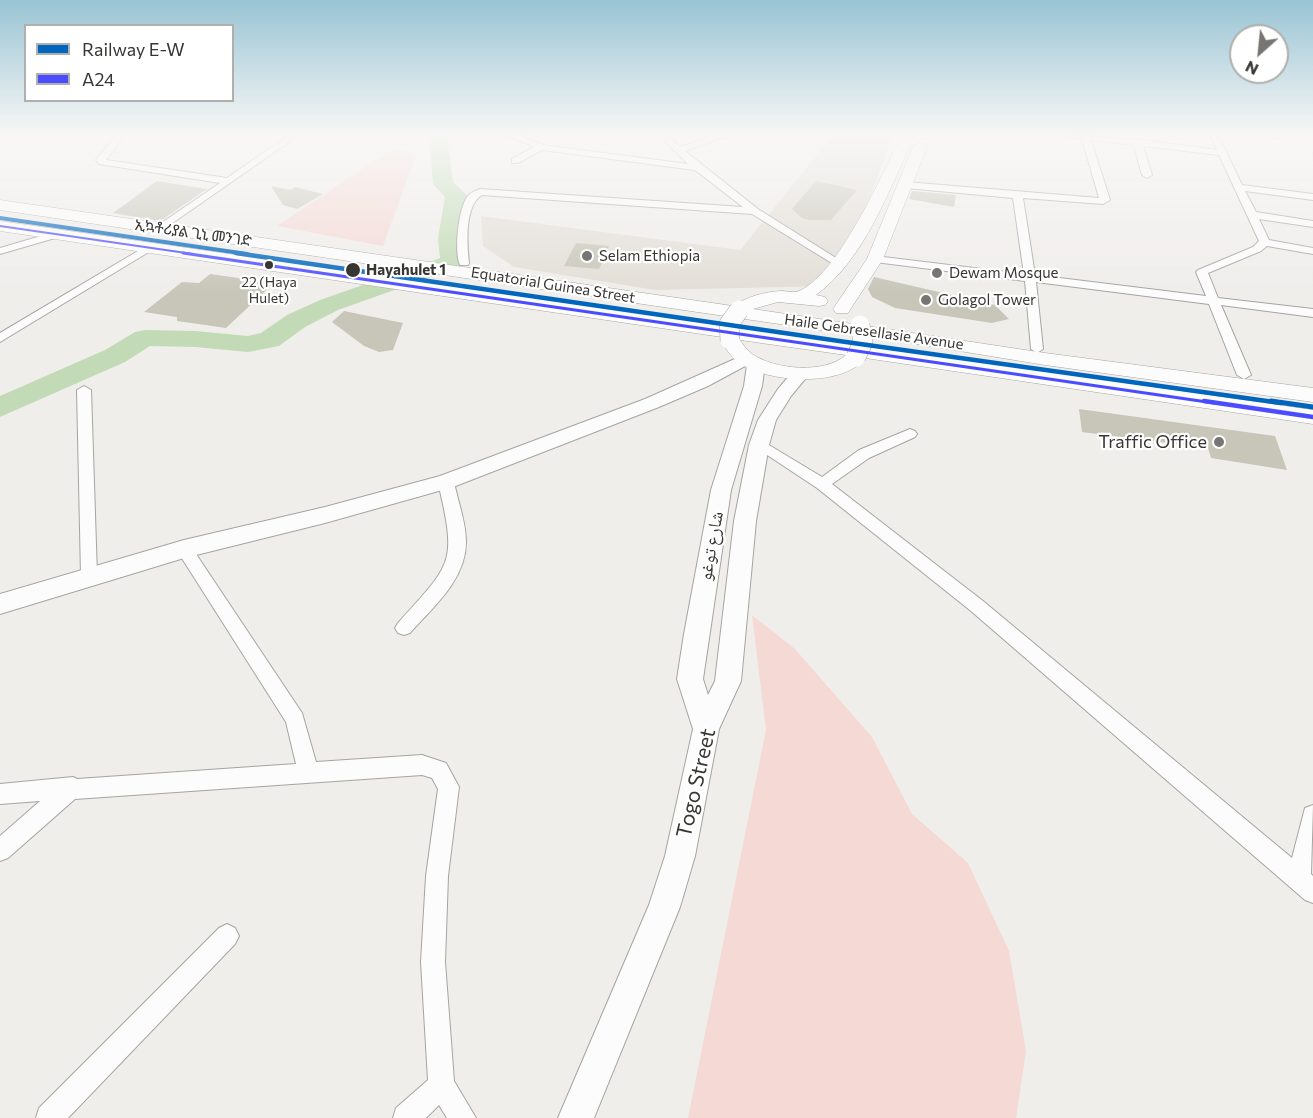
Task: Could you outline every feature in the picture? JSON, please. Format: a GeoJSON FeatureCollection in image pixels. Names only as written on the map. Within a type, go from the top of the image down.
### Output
{"type":"FeatureCollection","features":[{"type":"Feature","properties":{"kind":"main road"},"geometry":{"type":"LineString","coordinates":[[802,297],[825,280],[838,263],[857,237],[882,187]]}},
{"type":"Feature","properties":{"kind":"main road"},"geometry":{"type":"LineString","coordinates":[[850,362],[861,351],[864,342],[851,317],[905,187]]}},
{"type":"Feature","properties":{"kind":"main road","name":"ኢኳቶሪያል ጊኒ መንገድ"},"geometry":{"type":"LineString","coordinates":[[0,206],[386,261]]}},
{"type":"Feature","properties":{"kind":"main road","name":"Equatorial Guinea Street"},"geometry":{"type":"LineString","coordinates":[[0,226],[1313,417]]}},
{"type":"Feature","properties":{"kind":"main road","name":"Equatorial Guinea Street"},"geometry":{"type":"LineString","coordinates":[[386,261],[409,260],[457,265],[648,299]]}},
{"type":"Feature","properties":{"kind":"main road"},"geometry":{"type":"LineString","coordinates":[[457,265],[743,306],[770,297],[802,297],[851,317],[1037,349],[1313,385]]}},
{"type":"Feature","properties":{"kind":"main road"},"geometry":{"type":"LineString","coordinates":[[411,286],[437,297],[742,353],[801,373],[850,362],[1313,428]]}},
{"type":"Feature","properties":{"kind":"main road","name":"Haile Gebresellasie Avenue"},"geometry":{"type":"LineString","coordinates":[[648,299],[1045,359],[1313,394]]}},
{"type":"Feature","properties":{"kind":"main road"},"geometry":{"type":"LineString","coordinates":[[742,353],[729,324],[743,306]]}},
{"type":"Feature","properties":{"kind":"street"},"geometry":{"type":"LineString","coordinates":[[161,228],[220,187]]}},
{"type":"Feature","properties":{"kind":"street"},"geometry":{"type":"LineString","coordinates":[[723,187],[754,211],[838,263]]}},
{"type":"Feature","properties":{"kind":"street"},"geometry":{"type":"LineString","coordinates":[[930,187],[1103,201],[1105,200],[1101,187]]}},
{"type":"Feature","properties":{"kind":"street"},"geometry":{"type":"LineString","coordinates":[[1239,187],[1264,242]]}},
{"type":"Feature","properties":{"kind":"street"},"geometry":{"type":"LineString","coordinates":[[1240,187],[1313,197]]}},
{"type":"Feature","properties":{"kind":"street"},"geometry":{"type":"LineString","coordinates":[[457,265],[462,249],[469,204],[472,196],[480,192],[754,211]]}},
{"type":"Feature","properties":{"kind":"street"},"geometry":{"type":"LineString","coordinates":[[1018,195],[1037,349]]}},
{"type":"Feature","properties":{"kind":"street"},"geometry":{"type":"LineString","coordinates":[[1253,215],[1313,224]]}},
{"type":"Feature","properties":{"kind":"street"},"geometry":{"type":"LineString","coordinates":[[0,251],[58,234]]}},
{"type":"Feature","properties":{"kind":"street"},"geometry":{"type":"LineString","coordinates":[[1264,242],[1313,251]]}},
{"type":"Feature","properties":{"kind":"street"},"geometry":{"type":"LineString","coordinates":[[1244,375],[1202,272],[1257,249],[1264,242]]}},
{"type":"Feature","properties":{"kind":"street"},"geometry":{"type":"LineString","coordinates":[[0,338],[148,248]]}},
{"type":"Feature","properties":{"kind":"street"},"geometry":{"type":"LineString","coordinates":[[875,259],[1313,313]]}},
{"type":"Feature","properties":{"kind":"street"},"geometry":{"type":"LineString","coordinates":[[0,604],[184,549],[325,515],[446,482],[702,382],[742,353]]}},
{"type":"Feature","properties":{"kind":"street","name":"شارع توغو"},"geometry":{"type":"LineString","coordinates":[[706,729],[690,678],[721,490],[753,386],[742,353]]}},
{"type":"Feature","properties":{"kind":"street","name":"Togo Street"},"geometry":{"type":"LineString","coordinates":[[576,1118],[664,907],[680,856],[706,729],[728,681],[746,521],[759,445],[767,420],[784,393],[801,373]]}},
{"type":"Feature","properties":{"kind":"street"},"geometry":{"type":"LineString","coordinates":[[84,390],[89,576]]}},
{"type":"Feature","properties":{"kind":"street"},"geometry":{"type":"LineString","coordinates":[[822,484],[864,454],[910,434]]}},
{"type":"Feature","properties":{"kind":"street"},"geometry":{"type":"LineString","coordinates":[[759,445],[822,484],[986,614],[1306,885]]}},
{"type":"Feature","properties":{"kind":"street"},"geometry":{"type":"LineString","coordinates":[[404,628],[449,576],[456,560],[457,539],[446,482]]}},
{"type":"Feature","properties":{"kind":"street"},"geometry":{"type":"LineString","coordinates":[[184,549],[295,718],[308,772]]}},
{"type":"Feature","properties":{"kind":"street"},"geometry":{"type":"LineString","coordinates":[[0,794],[73,787],[422,765],[439,770],[449,787],[437,876],[433,962],[441,1085],[463,1118]]}},
{"type":"Feature","properties":{"kind":"street"},"geometry":{"type":"LineString","coordinates":[[0,850],[73,787]]}},
{"type":"Feature","properties":{"kind":"street"},"geometry":{"type":"LineString","coordinates":[[1306,885],[1313,816]]}},
{"type":"Feature","properties":{"kind":"street"},"geometry":{"type":"LineString","coordinates":[[49,1118],[227,936]]}},
{"type":"Feature","properties":{"kind":"street"},"geometry":{"type":"LineString","coordinates":[[406,1118],[441,1085]]}},
{"type":"Feature","properties":{"kind":"shaded area"},"geometry":{"type":"Polygon","coordinates":[[[335,187],[405,187],[383,246],[277,226],[335,187]]]}},
{"type":"Feature","properties":{"kind":"shaded area"},"geometry":{"type":"Polygon","coordinates":[[[791,187],[874,187],[859,228],[827,286],[655,290],[514,267],[483,246],[481,216],[740,250],[791,187]]]}},
{"type":"Feature","properties":{"kind":"shaded area"},"geometry":{"type":"Polygon","coordinates":[[[752,615],[795,649],[872,737],[912,814],[968,863],[1009,951],[1026,1051],[1016,1118],[688,1118],[766,730],[752,615]]]}},
{"type":"Feature","properties":{"kind":"building"},"geometry":{"type":"Polygon","coordinates":[[[149,187],[207,189],[160,221],[113,213],[149,187]]]}},
{"type":"Feature","properties":{"kind":"building"},"geometry":{"type":"Polygon","coordinates":[[[272,187],[290,190],[296,187],[323,194],[297,209],[283,205],[272,187]]]}},
{"type":"Feature","properties":{"kind":"building"},"geometry":{"type":"Polygon","coordinates":[[[811,187],[844,187],[857,190],[831,220],[809,220],[802,218],[792,209],[811,187]]]}},
{"type":"Feature","properties":{"kind":"building"},"geometry":{"type":"Polygon","coordinates":[[[912,191],[956,195],[954,207],[909,199],[912,191]]]}},
{"type":"Feature","properties":{"kind":"building","name":"Selam Ethiopia"},"geometry":{"type":"Polygon","coordinates":[[[576,243],[609,246],[599,269],[564,266],[576,243]]]}},
{"type":"Feature","properties":{"kind":"building"},"geometry":{"type":"Polygon","coordinates":[[[210,274],[274,283],[226,328],[177,321],[177,317],[144,312],[182,282],[199,283],[210,274]]]}},
{"type":"Feature","properties":{"kind":"building","name":"Golagol Tower"},"geometry":{"type":"Polygon","coordinates":[[[874,277],[995,305],[1009,319],[992,323],[895,308],[872,297],[868,289],[874,277]]]}},
{"type":"Feature","properties":{"kind":"building"},"geometry":{"type":"Polygon","coordinates":[[[344,311],[403,323],[393,350],[379,352],[364,346],[332,322],[344,311]]]}},
{"type":"Feature","properties":{"kind":"building","name":"Traffic Office"},"geometry":{"type":"Polygon","coordinates":[[[1079,409],[1275,436],[1287,470],[1211,458],[1208,448],[1082,432],[1079,409]]]}},
{"type":"Feature","properties":{"kind":"waterway"},"geometry":{"type":"LineString","coordinates":[[0,407],[115,356],[145,338],[195,339],[248,344],[269,340],[296,321],[329,305],[451,262],[453,254],[450,238],[456,195],[447,187]]}},
{"type":"Feature","properties":{"kind":"rail line","name":"E-W"},"geometry":{"type":"LineString","coordinates":[[0,218],[846,342],[1313,407]]}},
{"type":"Feature","properties":{"kind":"transit line","name":"A24"},"geometry":{"type":"LineString","coordinates":[[0,226],[1313,417]]}},
{"type":"Feature","properties":{"kind":"place","name":"Selam Ethiopia"},"geometry":{"type":"Point","coordinates":[587,256]}},
{"type":"Feature","properties":{"kind":"place","name":"22 (Haya Hulet)"},"geometry":{"type":"Point","coordinates":[269,265]}},
{"type":"Feature","properties":{"kind":"place","name":"Hayahulet 1"},"geometry":{"type":"Point","coordinates":[353,270]}},
{"type":"Feature","properties":{"kind":"place","name":"Dewam Mosque"},"geometry":{"type":"Point","coordinates":[937,273]}},
{"type":"Feature","properties":{"kind":"place","name":"Golagol Tower"},"geometry":{"type":"Point","coordinates":[926,300]}},
{"type":"Feature","properties":{"kind":"place","name":"Traffic Office"},"geometry":{"type":"Point","coordinates":[1219,442]}}]}
